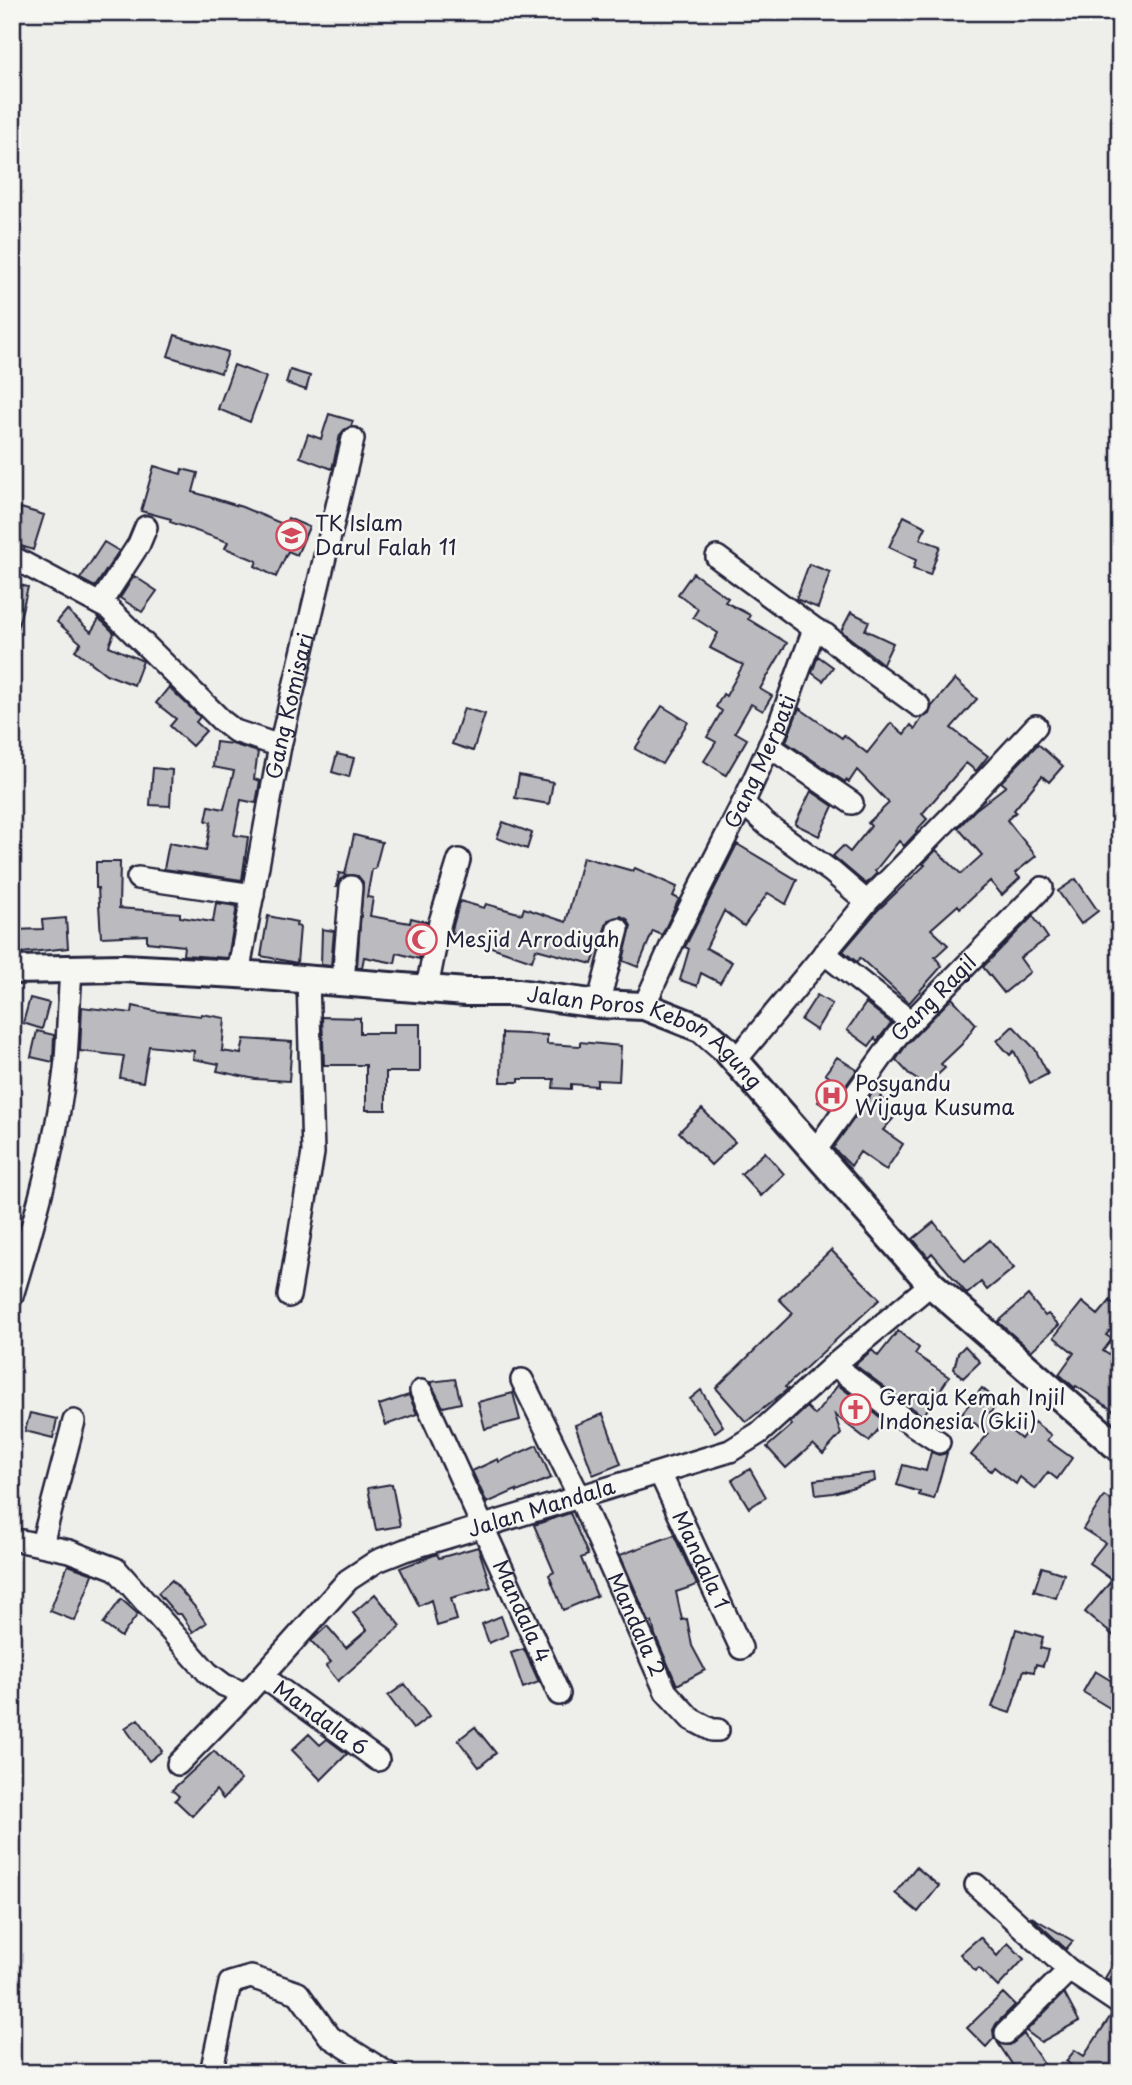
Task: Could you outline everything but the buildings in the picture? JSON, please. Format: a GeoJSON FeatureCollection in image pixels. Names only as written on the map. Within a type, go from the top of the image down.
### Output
{"type":"FeatureCollection","features":[{"type":"Feature","properties":{"kind":"main road","name":"Jalan Poros Kebon Agung"},"geometry":{"type":"LineString","coordinates":[[12,970],[123,968],[511,992],[598,1004],[644,1006],[702,1029],[735,1061],[931,1284],[1120,1449]]}},
{"type":"Feature","properties":{"kind":"street","name":"Gang Komisari"},"geometry":{"type":"LineString","coordinates":[[238,974],[280,746],[353,439]]}},
{"type":"Feature","properties":{"kind":"street"},"geometry":{"type":"LineString","coordinates":[[100,604],[139,544],[146,527]]}},
{"type":"Feature","properties":{"kind":"street"},"geometry":{"type":"LineString","coordinates":[[12,557],[109,609],[222,721],[257,740],[280,746]]}},
{"type":"Feature","properties":{"kind":"street"},"geometry":{"type":"LineString","coordinates":[[717,557],[919,706]]}},
{"type":"Feature","properties":{"kind":"street","name":"Gang Merpati"},"geometry":{"type":"LineString","coordinates":[[644,1006],[779,725],[811,635],[816,630]]}},
{"type":"Feature","properties":{"kind":"street"},"geometry":{"type":"LineString","coordinates":[[735,1061],[867,902],[1036,726]]}},
{"type":"Feature","properties":{"kind":"street"},"geometry":{"type":"LineString","coordinates":[[769,746],[852,803]]}},
{"type":"Feature","properties":{"kind":"street"},"geometry":{"type":"LineString","coordinates":[[743,803],[867,902]]}},
{"type":"Feature","properties":{"kind":"street"},"geometry":{"type":"LineString","coordinates":[[426,988],[440,922],[459,860]]}},
{"type":"Feature","properties":{"kind":"street"},"geometry":{"type":"LineString","coordinates":[[138,878],[253,895]]}},
{"type":"Feature","properties":{"kind":"street"},"geometry":{"type":"LineString","coordinates":[[343,981],[351,887]]}},
{"type":"Feature","properties":{"kind":"street","name":"Gang Ragil"},"geometry":{"type":"LineString","coordinates":[[815,1151],[897,1036],[1042,888]]}},
{"type":"Feature","properties":{"kind":"street"},"geometry":{"type":"LineString","coordinates":[[598,1004],[618,929]]}},
{"type":"Feature","properties":{"kind":"street"},"geometry":{"type":"LineString","coordinates":[[824,953],[911,1022]]}},
{"type":"Feature","properties":{"kind":"street"},"geometry":{"type":"LineString","coordinates":[[12,1296],[37,1211],[57,1115],[65,1062],[71,969]]}},
{"type":"Feature","properties":{"kind":"street"},"geometry":{"type":"LineString","coordinates":[[289,1296],[313,1153],[308,978]]}},
{"type":"Feature","properties":{"kind":"street","name":"Jalan Mandala"},"geometry":{"type":"LineString","coordinates":[[178,1764],[246,1694],[348,1580],[377,1560],[730,1451],[747,1443],[834,1365],[931,1284]]}},
{"type":"Feature","properties":{"kind":"street"},"geometry":{"type":"LineString","coordinates":[[834,1365],[904,1419],[939,1442]]}},
{"type":"Feature","properties":{"kind":"street","name":"Mandala 2"},"geometry":{"type":"LineString","coordinates":[[522,1380],[579,1496],[666,1692],[691,1720],[718,1730]]}},
{"type":"Feature","properties":{"kind":"street","name":"Mandala 4"},"geometry":{"type":"LineString","coordinates":[[421,1391],[559,1694]]}},
{"type":"Feature","properties":{"kind":"street"},"geometry":{"type":"LineString","coordinates":[[42,1544],[74,1421]]}},
{"type":"Feature","properties":{"kind":"street","name":"Mandala 1"},"geometry":{"type":"LineString","coordinates":[[660,1473],[741,1648]]}},
{"type":"Feature","properties":{"kind":"street"},"geometry":{"type":"LineString","coordinates":[[12,1539],[42,1544],[116,1569],[208,1673],[224,1685],[246,1694]]}},
{"type":"Feature","properties":{"kind":"street","name":"Mandala 6"},"geometry":{"type":"LineString","coordinates":[[261,1676],[378,1760]]}},
{"type":"Feature","properties":{"kind":"street"},"geometry":{"type":"LineString","coordinates":[[976,1885],[1069,1970],[1120,2004]]}},
{"type":"Feature","properties":{"kind":"street"},"geometry":{"type":"LineString","coordinates":[[1006,2033],[1069,1970]]}},
{"type":"Feature","properties":{"kind":"street"},"geometry":{"type":"LineString","coordinates":[[211,2073],[230,1983],[251,1977],[298,1993],[330,2038],[387,2073]]}},
{"type":"Feature","properties":{"kind":"place","name":"TK Islam Darul Falah 11"},"geometry":{"type":"Point","coordinates":[292,536]}},
{"type":"Feature","properties":{"kind":"place","name":"Mesjid Arrodiyah"},"geometry":{"type":"Point","coordinates":[422,940]}},
{"type":"Feature","properties":{"kind":"place","name":"Posyandu Wijaya Kusuma"},"geometry":{"type":"Point","coordinates":[832,1096]}},
{"type":"Feature","properties":{"kind":"place","name":"Geraja Kemah Injil Indonesia (Gkii)"},"geometry":{"type":"Point","coordinates":[856,1410]}}]}
